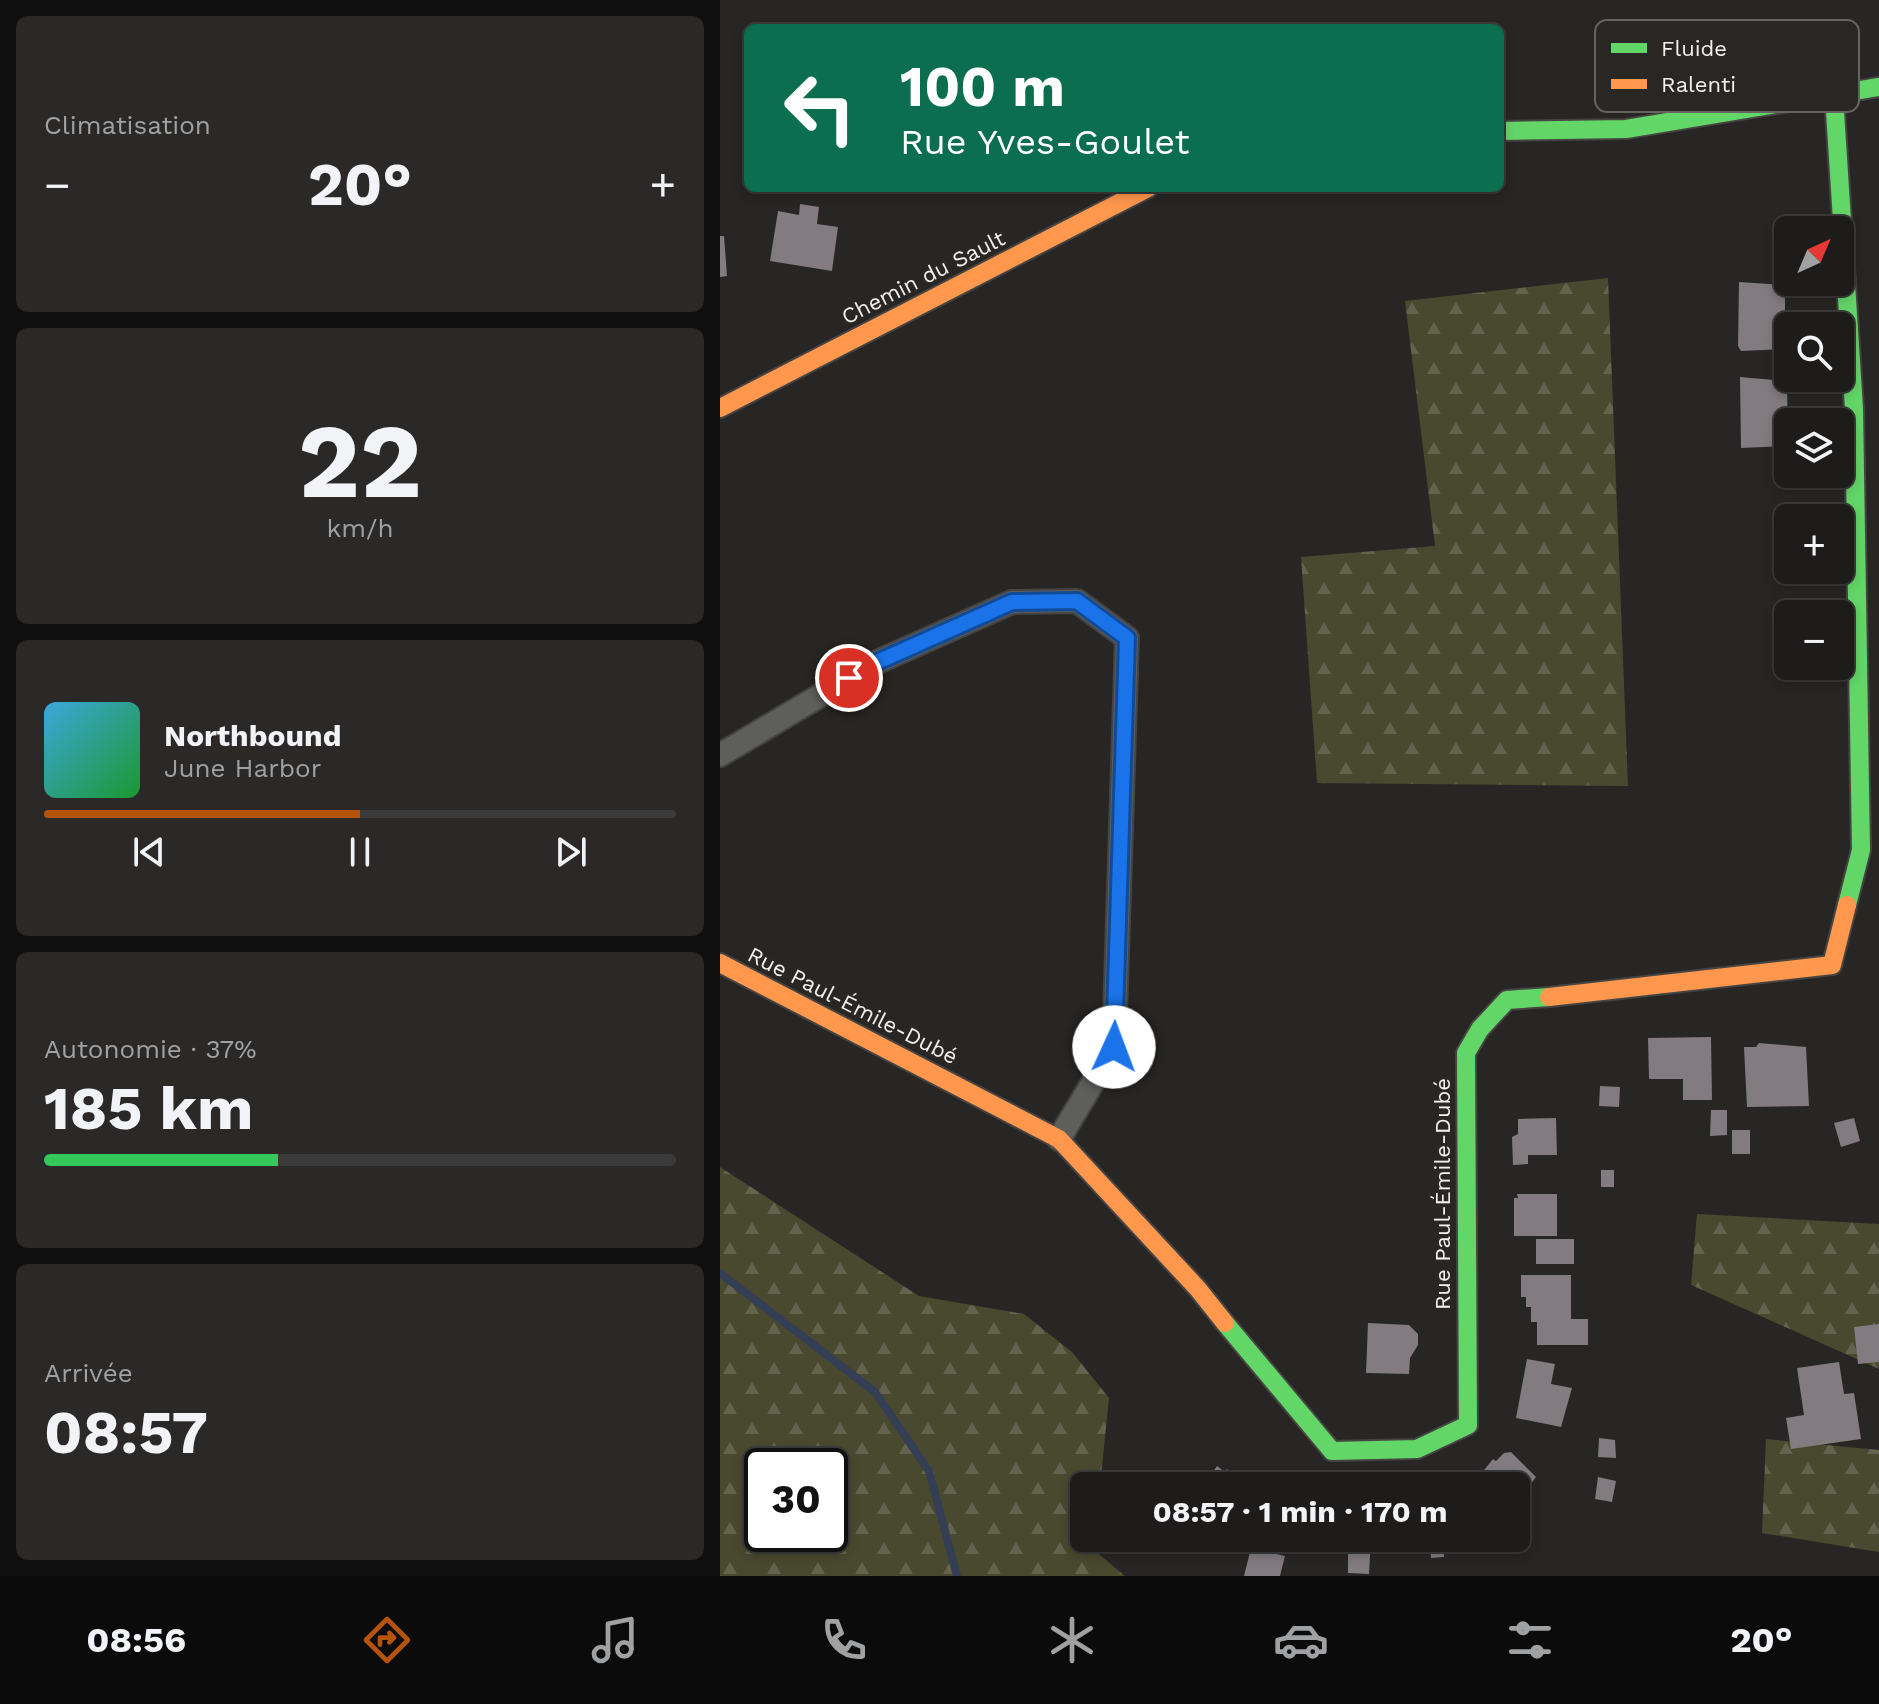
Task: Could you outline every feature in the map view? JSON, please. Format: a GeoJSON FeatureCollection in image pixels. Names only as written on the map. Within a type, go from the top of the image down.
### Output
{"type":"FeatureCollection","features":[{"type":"Feature","properties":{"kind":"street"},"geometry":{"type":"LineString","coordinates":[[1859,91],[1879,87]]}},
{"type":"Feature","properties":{"kind":"street"},"geometry":{"type":"LineString","coordinates":[[1504,131],[1626,129],[1730,112]]}},
{"type":"Feature","properties":{"kind":"street","name":"Rue Paul-Émile-Dubé"},"geometry":{"type":"LineString","coordinates":[[720,963],[1059,1139],[1198,1289],[1269,1379],[1332,1451],[1417,1449],[1468,1425],[1466,1053],[1480,1029],[1507,1000],[1611,992],[1832,965],[1861,850],[1868,555],[1854,409],[1835,112]]}},
{"type":"Feature","properties":{"kind":"street","name":"Chemin du Sault"},"geometry":{"type":"LineString","coordinates":[[720,408],[1140,192]]}},
{"type":"Feature","properties":{"kind":"street"},"geometry":{"type":"LineString","coordinates":[[720,755],[875,663],[1012,602],[1077,601],[1127,638],[1114,1047],[1059,1139]]}},
{"type":"Feature","properties":{"kind":"green space"},"geometry":{"type":"Polygon","coordinates":[[[1608,278],[1628,786],[1317,783],[1301,557],[1435,546],[1405,301],[1608,278]]]}},
{"type":"Feature","properties":{"kind":"green space"},"geometry":{"type":"Polygon","coordinates":[[[720,1167],[919,1296],[1024,1314],[1072,1352],[1109,1398],[1101,1472],[1070,1472],[1070,1552],[1096,1552],[1125,1576],[720,1576],[720,1167]]]}},
{"type":"Feature","properties":{"kind":"green space"},"geometry":{"type":"Polygon","coordinates":[[[1697,1214],[1879,1224],[1879,1369],[1691,1285],[1697,1214]]]}},
{"type":"Feature","properties":{"kind":"green space"},"geometry":{"type":"Polygon","coordinates":[[[1766,1439],[1879,1450],[1879,1552],[1762,1533],[1766,1439]]]}},
{"type":"Feature","properties":{"kind":"building"},"geometry":{"type":"Polygon","coordinates":[[[800,204],[819,207],[817,224],[838,227],[832,271],[770,261],[778,211],[799,215],[800,204]]]}},
{"type":"Feature","properties":{"kind":"building"},"geometry":{"type":"Polygon","coordinates":[[[720,236],[724,236],[727,276],[720,277],[720,236]]]}},
{"type":"Feature","properties":{"kind":"building"},"geometry":{"type":"Polygon","coordinates":[[[1739,282],[1774,284],[1774,296],[1785,296],[1785,312],[1774,312],[1774,350],[1741,351],[1738,346],[1739,282]]]}},
{"type":"Feature","properties":{"kind":"building"},"geometry":{"type":"Polygon","coordinates":[[[1740,377],[1774,380],[1774,392],[1787,392],[1787,408],[1774,408],[1774,447],[1741,448],[1740,377]]]}},
{"type":"Feature","properties":{"kind":"building"},"geometry":{"type":"Polygon","coordinates":[[[1711,1037],[1712,1100],[1683,1100],[1683,1079],[1649,1079],[1648,1038],[1711,1037]]]}},
{"type":"Feature","properties":{"kind":"building"},"geometry":{"type":"Polygon","coordinates":[[[1759,1043],[1806,1047],[1809,1106],[1747,1107],[1744,1047],[1756,1047],[1759,1043]]]}},
{"type":"Feature","properties":{"kind":"building"},"geometry":{"type":"Polygon","coordinates":[[[1600,1086],[1620,1087],[1619,1107],[1599,1106],[1600,1086]]]}},
{"type":"Feature","properties":{"kind":"building"},"geometry":{"type":"Polygon","coordinates":[[[1711,1110],[1727,1110],[1727,1135],[1710,1136],[1711,1110]]]}},
{"type":"Feature","properties":{"kind":"building"},"geometry":{"type":"Polygon","coordinates":[[[1556,1118],[1557,1155],[1528,1155],[1528,1164],[1513,1165],[1512,1137],[1518,1134],[1518,1119],[1556,1118]]]}},
{"type":"Feature","properties":{"kind":"building"},"geometry":{"type":"Polygon","coordinates":[[[1854,1118],[1860,1141],[1841,1147],[1834,1123],[1854,1118]]]}},
{"type":"Feature","properties":{"kind":"building"},"geometry":{"type":"Polygon","coordinates":[[[1732,1130],[1750,1130],[1750,1154],[1732,1154],[1732,1130]]]}},
{"type":"Feature","properties":{"kind":"building"},"geometry":{"type":"Polygon","coordinates":[[[1601,1170],[1614,1170],[1614,1187],[1601,1187],[1601,1170]]]}},
{"type":"Feature","properties":{"kind":"building"},"geometry":{"type":"Polygon","coordinates":[[[1517,1194],[1557,1194],[1557,1236],[1514,1236],[1514,1198],[1518,1198],[1517,1194]]]}},
{"type":"Feature","properties":{"kind":"building"},"geometry":{"type":"Polygon","coordinates":[[[1536,1239],[1574,1239],[1574,1264],[1536,1264],[1536,1239]]]}},
{"type":"Feature","properties":{"kind":"building"},"geometry":{"type":"Polygon","coordinates":[[[1521,1275],[1571,1275],[1571,1319],[1588,1319],[1588,1345],[1537,1345],[1537,1322],[1531,1322],[1531,1307],[1526,1307],[1526,1297],[1521,1297],[1521,1275]]]}},
{"type":"Feature","properties":{"kind":"building"},"geometry":{"type":"Polygon","coordinates":[[[1368,1323],[1409,1325],[1418,1334],[1418,1345],[1410,1358],[1409,1374],[1366,1373],[1368,1323]]]}},
{"type":"Feature","properties":{"kind":"building"},"geometry":{"type":"Polygon","coordinates":[[[1879,1324],[1879,1362],[1858,1364],[1854,1327],[1879,1324]]]}},
{"type":"Feature","properties":{"kind":"building"},"geometry":{"type":"Polygon","coordinates":[[[1527,1359],[1555,1364],[1551,1384],[1572,1388],[1561,1427],[1516,1418],[1527,1359]]]}},
{"type":"Feature","properties":{"kind":"building"},"geometry":{"type":"Polygon","coordinates":[[[1839,1362],[1844,1394],[1854,1393],[1861,1439],[1791,1449],[1786,1418],[1804,1415],[1797,1368],[1839,1362]]]}},
{"type":"Feature","properties":{"kind":"building"},"geometry":{"type":"Polygon","coordinates":[[[1599,1438],[1615,1440],[1616,1458],[1598,1457],[1599,1438]]]}},
{"type":"Feature","properties":{"kind":"building"},"geometry":{"type":"Polygon","coordinates":[[[1511,1452],[1536,1477],[1530,1485],[1530,1472],[1482,1472],[1493,1459],[1496,1461],[1504,1453],[1511,1452]]]}},
{"type":"Feature","properties":{"kind":"building"},"geometry":{"type":"Polygon","coordinates":[[[1598,1477],[1616,1481],[1612,1502],[1595,1499],[1598,1477]]]}},
{"type":"Feature","properties":{"kind":"building"},"geometry":{"type":"Polygon","coordinates":[[[1250,1552],[1285,1556],[1280,1576],[1244,1576],[1250,1552]]]}},
{"type":"Feature","properties":{"kind":"building"},"geometry":{"type":"Polygon","coordinates":[[[1348,1552],[1370,1552],[1369,1574],[1348,1573],[1348,1552]]]}},
{"type":"Feature","properties":{"kind":"building"},"geometry":{"type":"Polygon","coordinates":[[[1431,1552],[1444,1552],[1444,1557],[1431,1558],[1431,1552]]]}},
{"type":"Feature","properties":{"kind":"waterway"},"geometry":{"type":"LineString","coordinates":[[720,1273],[875,1392],[929,1471],[957,1576]]}},
{"type":"Feature","properties":{"kind":"traffic: fast"},"geometry":{"type":"LineString","coordinates":[[1859,90],[1879,87]]}},
{"type":"Feature","properties":{"kind":"traffic: fast"},"geometry":{"type":"LineString","coordinates":[[1504,131],[1626,129],[1728,112]]}},
{"type":"Feature","properties":{"kind":"traffic: fast"},"geometry":{"type":"LineString","coordinates":[[1835,112],[1854,409],[1861,850],[1847,905]]}},
{"type":"Feature","properties":{"kind":"traffic: fast"},"geometry":{"type":"LineString","coordinates":[[1225,1323],[1332,1451],[1417,1449],[1468,1425],[1466,1053],[1480,1029],[1507,1000],[1549,997]]}},
{"type":"Feature","properties":{"kind":"traffic: slow"},"geometry":{"type":"LineString","coordinates":[[720,408],[1140,192]]}},
{"type":"Feature","properties":{"kind":"traffic: slow"},"geometry":{"type":"LineString","coordinates":[[1549,997],[1832,965],[1847,905]]}},
{"type":"Feature","properties":{"kind":"traffic: slow"},"geometry":{"type":"LineString","coordinates":[[720,963],[1059,1139],[1198,1289],[1225,1323]]}},
{"type":"Feature","properties":{"kind":"route"},"geometry":{"type":"LineString","coordinates":[[849,678],[875,663],[1012,602],[1077,601],[1127,638],[1114,1047]]}}]}
